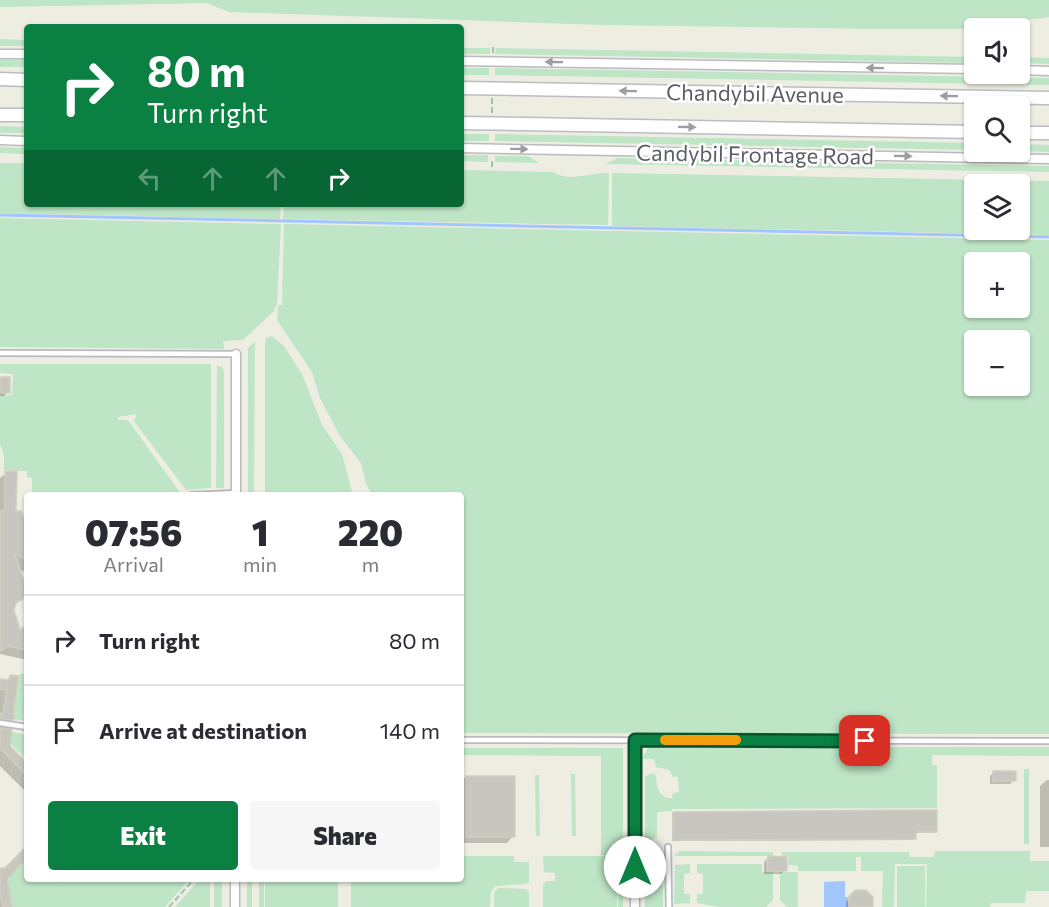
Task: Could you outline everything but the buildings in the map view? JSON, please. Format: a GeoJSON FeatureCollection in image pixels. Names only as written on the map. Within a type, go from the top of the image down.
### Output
{"type":"FeatureCollection","features":[{"type":"Feature","properties":{"kind":"main road"},"geometry":{"type":"LineString","coordinates":[[0,79],[24,80]]}},
{"type":"Feature","properties":{"kind":"main road","name":"Chandybil Avenue"},"geometry":{"type":"LineString","coordinates":[[464,88],[1049,98]]}},
{"type":"Feature","properties":{"kind":"main road"},"geometry":{"type":"LineString","coordinates":[[0,115],[24,115]]}},
{"type":"Feature","properties":{"kind":"main road","name":"Chandybil Avenue"},"geometry":{"type":"LineString","coordinates":[[464,123],[964,132]]}},
{"type":"Feature","properties":{"kind":"main road"},"geometry":{"type":"LineString","coordinates":[[1030,133],[1049,133]]}},
{"type":"Feature","properties":{"kind":"street"},"geometry":{"type":"LineString","coordinates":[[0,54],[24,54]]}},
{"type":"Feature","properties":{"kind":"street"},"geometry":{"type":"LineString","coordinates":[[464,61],[964,69]]}},
{"type":"Feature","properties":{"kind":"street"},"geometry":{"type":"LineString","coordinates":[[1030,70],[1049,71]]}},
{"type":"Feature","properties":{"kind":"street"},"geometry":{"type":"LineString","coordinates":[[0,140],[24,141]]}},
{"type":"Feature","properties":{"kind":"street","name":"Candybil Frontage Road"},"geometry":{"type":"LineString","coordinates":[[464,148],[1049,159]]}},
{"type":"Feature","properties":{"kind":"street"},"geometry":{"type":"LineString","coordinates":[[236,354],[236,492]]}},
{"type":"Feature","properties":{"kind":"street"},"geometry":{"type":"LineString","coordinates":[[635,740],[635,907]]}},
{"type":"Feature","properties":{"kind":"street"},"geometry":{"type":"LineString","coordinates":[[235,882],[235,907]]}},
{"type":"Feature","properties":{"kind":"lane"},"geometry":{"type":"LineString","coordinates":[[0,353],[236,354]]}},
{"type":"Feature","properties":{"kind":"lane"},"geometry":{"type":"LineString","coordinates":[[0,723],[24,727]]}},
{"type":"Feature","properties":{"kind":"lane"},"geometry":{"type":"LineString","coordinates":[[464,740],[1049,741]]}},
{"type":"Feature","properties":{"kind":"lane"},"geometry":{"type":"LineString","coordinates":[[668,847],[669,907]]}},
{"type":"Feature","properties":{"kind":"path"},"geometry":{"type":"LineString","coordinates":[[493,44],[493,61]]}},
{"type":"Feature","properties":{"kind":"path"},"geometry":{"type":"LineString","coordinates":[[492,88],[492,124]]}},
{"type":"Feature","properties":{"kind":"path"},"geometry":{"type":"LineString","coordinates":[[492,149],[492,167]]}},
{"type":"Feature","properties":{"kind":"path"},"geometry":{"type":"LineString","coordinates":[[169,907],[191,882]]}},
{"type":"Feature","properties":{"kind":"green space"},"geometry":{"type":"Polygon","coordinates":[[[0,0],[1049,0],[1049,17],[1030,20],[964,18],[964,28],[959,29],[876,29],[602,25],[229,12],[207,3],[0,7],[0,0]]]}},
{"type":"Feature","properties":{"kind":"green space"},"geometry":{"type":"Polygon","coordinates":[[[0,39],[24,40],[24,46],[0,46],[0,39]]]}},
{"type":"Feature","properties":{"kind":"green space"},"geometry":{"type":"Polygon","coordinates":[[[464,48],[490,48],[490,54],[464,54],[464,48]]]}},
{"type":"Feature","properties":{"kind":"green space"},"geometry":{"type":"Polygon","coordinates":[[[496,48],[964,57],[964,63],[495,54],[496,48]]]}},
{"type":"Feature","properties":{"kind":"green space"},"geometry":{"type":"Polygon","coordinates":[[[1030,57],[1049,58],[1049,64],[1030,63],[1030,57]]]}},
{"type":"Feature","properties":{"kind":"green space"},"geometry":{"type":"Polygon","coordinates":[[[0,60],[24,60],[24,67],[0,67],[0,60]]]}},
{"type":"Feature","properties":{"kind":"green space"},"geometry":{"type":"Polygon","coordinates":[[[464,68],[489,68],[489,75],[464,75],[464,68]]]}},
{"type":"Feature","properties":{"kind":"green space"},"geometry":{"type":"Polygon","coordinates":[[[495,68],[964,76],[964,83],[495,75],[495,68]]]}},
{"type":"Feature","properties":{"kind":"green space"},"geometry":{"type":"Polygon","coordinates":[[[1030,78],[1049,78],[1049,85],[994,84],[1030,84],[1030,78]]]}},
{"type":"Feature","properties":{"kind":"green space"},"geometry":{"type":"Polygon","coordinates":[[[0,126],[24,127],[24,133],[0,133],[0,126]]]}},
{"type":"Feature","properties":{"kind":"green space"},"geometry":{"type":"Polygon","coordinates":[[[464,134],[489,134],[489,141],[464,141],[464,134]]]}},
{"type":"Feature","properties":{"kind":"green space"},"geometry":{"type":"Polygon","coordinates":[[[495,134],[964,143],[964,150],[495,141],[495,134]]]}},
{"type":"Feature","properties":{"kind":"green space"},"geometry":{"type":"Polygon","coordinates":[[[1030,144],[1049,145],[1049,152],[1030,151],[1030,144]]]}},
{"type":"Feature","properties":{"kind":"green space"},"geometry":{"type":"Polygon","coordinates":[[[0,147],[24,148],[24,154],[0,153],[0,147]]]}},
{"type":"Feature","properties":{"kind":"green space"},"geometry":{"type":"Polygon","coordinates":[[[464,155],[488,155],[488,162],[464,161],[464,155]]]}},
{"type":"Feature","properties":{"kind":"green space"},"geometry":{"type":"Polygon","coordinates":[[[495,156],[528,156],[539,163],[495,162],[495,156]]]}},
{"type":"Feature","properties":{"kind":"green space"},"geometry":{"type":"Polygon","coordinates":[[[617,158],[1049,166],[1049,172],[606,164],[617,158]]]}},
{"type":"Feature","properties":{"kind":"green space"},"geometry":{"type":"Polygon","coordinates":[[[0,163],[24,163],[24,207],[281,207],[280,219],[0,213],[0,163]]]}},
{"type":"Feature","properties":{"kind":"green space"},"geometry":{"type":"Polygon","coordinates":[[[464,170],[553,172],[566,177],[609,173],[608,225],[283,219],[284,207],[464,207],[464,170]]]}},
{"type":"Feature","properties":{"kind":"green space"},"geometry":{"type":"Polygon","coordinates":[[[612,173],[964,179],[964,233],[612,226],[612,173]]]}},
{"type":"Feature","properties":{"kind":"green space"},"geometry":{"type":"Polygon","coordinates":[[[1030,181],[1049,181],[1049,235],[1030,235],[1030,181]]]}},
{"type":"Feature","properties":{"kind":"green space"},"geometry":{"type":"Polygon","coordinates":[[[0,218],[281,224],[277,304],[273,312],[243,340],[223,341],[224,349],[0,347],[0,218]]]}},
{"type":"Feature","properties":{"kind":"green space"},"geometry":{"type":"Polygon","coordinates":[[[284,224],[1049,240],[1049,734],[464,733],[464,492],[370,492],[361,463],[340,436],[320,398],[312,372],[277,320],[278,305],[282,305],[284,224]]]}},
{"type":"Feature","properties":{"kind":"green space"},"geometry":{"type":"Polygon","coordinates":[[[272,336],[284,346],[302,374],[322,425],[342,454],[352,492],[265,492],[266,338],[272,336]]]}},
{"type":"Feature","properties":{"kind":"green space"},"geometry":{"type":"Polygon","coordinates":[[[255,341],[254,492],[248,492],[248,348],[255,341]]]}},
{"type":"Feature","properties":{"kind":"green space"},"geometry":{"type":"Polygon","coordinates":[[[0,364],[211,364],[211,488],[186,490],[133,420],[136,418],[135,414],[118,417],[118,420],[128,420],[180,492],[32,492],[32,478],[27,477],[27,471],[4,470],[4,456],[0,444],[0,395],[12,395],[13,374],[0,373],[0,364]]]}},
{"type":"Feature","properties":{"kind":"green space"},"geometry":{"type":"Polygon","coordinates":[[[217,365],[224,371],[224,488],[216,488],[217,365]]]}},
{"type":"Feature","properties":{"kind":"green space"},"geometry":{"type":"Polygon","coordinates":[[[20,674],[24,674],[24,721],[14,719],[20,674]]]}},
{"type":"Feature","properties":{"kind":"green space"},"geometry":{"type":"Polygon","coordinates":[[[12,732],[24,734],[24,757],[9,742],[12,732]]]}},
{"type":"Feature","properties":{"kind":"green space"},"geometry":{"type":"Polygon","coordinates":[[[648,747],[1049,747],[1049,756],[932,755],[932,765],[937,765],[937,808],[672,809],[657,812],[657,837],[649,841],[645,839],[645,776],[655,773],[659,790],[667,798],[672,798],[673,793],[679,792],[678,777],[673,777],[669,770],[656,767],[654,759],[642,759],[648,747]]]}},
{"type":"Feature","properties":{"kind":"green space"},"geometry":{"type":"Polygon","coordinates":[[[464,748],[623,748],[623,907],[618,907],[618,855],[601,855],[601,756],[464,755],[464,748]]]}},
{"type":"Feature","properties":{"kind":"green space"},"geometry":{"type":"Polygon","coordinates":[[[1024,769],[1029,769],[1029,844],[1024,844],[1024,769]]]}},
{"type":"Feature","properties":{"kind":"green space"},"geometry":{"type":"Polygon","coordinates":[[[571,774],[575,774],[576,836],[572,836],[571,774]]]}},
{"type":"Feature","properties":{"kind":"green space"},"geometry":{"type":"Polygon","coordinates":[[[535,775],[539,775],[540,836],[536,836],[535,775]]]}},
{"type":"Feature","properties":{"kind":"green space"},"geometry":{"type":"Polygon","coordinates":[[[658,851],[663,856],[663,861],[655,862],[655,868],[663,868],[663,907],[645,907],[645,857],[642,857],[644,852],[658,851]]]}},
{"type":"Feature","properties":{"kind":"green space"},"geometry":{"type":"Polygon","coordinates":[[[679,851],[773,852],[773,856],[674,856],[679,851]]]}},
{"type":"Feature","properties":{"kind":"green space"},"geometry":{"type":"Polygon","coordinates":[[[935,851],[1030,851],[1030,861],[1049,861],[1049,891],[1026,891],[1025,903],[991,903],[990,907],[926,907],[927,864],[895,864],[894,907],[882,907],[883,871],[861,871],[861,857],[856,857],[856,871],[798,871],[798,866],[788,865],[789,856],[782,856],[782,852],[909,852],[910,857],[934,857],[935,851]]]}},
{"type":"Feature","properties":{"kind":"green space"},"geometry":{"type":"Polygon","coordinates":[[[464,856],[514,856],[514,862],[529,862],[529,882],[495,886],[491,892],[490,907],[351,907],[351,882],[464,882],[464,856]]]}},
{"type":"Feature","properties":{"kind":"green space"},"geometry":{"type":"Polygon","coordinates":[[[543,856],[617,856],[617,907],[543,907],[543,885],[546,881],[555,881],[555,873],[544,872],[543,856]]]}},
{"type":"Feature","properties":{"kind":"green space"},"geometry":{"type":"Polygon","coordinates":[[[24,862],[24,882],[187,882],[165,907],[12,907],[7,879],[24,862]]]}},
{"type":"Feature","properties":{"kind":"green space"},"geometry":{"type":"Polygon","coordinates":[[[690,864],[690,873],[684,874],[684,894],[690,894],[690,903],[674,904],[675,865],[690,864]]]}},
{"type":"Feature","properties":{"kind":"green space"},"geometry":{"type":"Polygon","coordinates":[[[697,864],[762,864],[762,872],[773,872],[773,900],[766,907],[720,907],[697,903],[697,894],[703,894],[703,874],[697,873],[697,864]]]}},
{"type":"Feature","properties":{"kind":"green space"},"geometry":{"type":"Polygon","coordinates":[[[897,866],[925,866],[925,907],[897,907],[897,866]]]}},
{"type":"Feature","properties":{"kind":"green space"},"geometry":{"type":"Polygon","coordinates":[[[780,872],[798,872],[798,907],[787,907],[780,900],[780,872]]]}},
{"type":"Feature","properties":{"kind":"green space"},"geometry":{"type":"Polygon","coordinates":[[[197,882],[210,882],[210,907],[175,907],[197,882]]]}},
{"type":"Feature","properties":{"kind":"green space"},"geometry":{"type":"Polygon","coordinates":[[[214,882],[222,882],[222,907],[214,907],[214,882]]]}},
{"type":"Feature","properties":{"kind":"green space"},"geometry":{"type":"Polygon","coordinates":[[[247,882],[252,882],[252,907],[247,907],[247,882]]]}},
{"type":"Feature","properties":{"kind":"green space"},"geometry":{"type":"Polygon","coordinates":[[[259,882],[264,882],[264,907],[259,907],[259,882]]]}},
{"type":"Feature","properties":{"kind":"green space"},"geometry":{"type":"Polygon","coordinates":[[[265,882],[338,882],[338,907],[265,907],[265,882]]]}},
{"type":"Feature","properties":{"kind":"green space"},"geometry":{"type":"Polygon","coordinates":[[[498,888],[526,889],[529,893],[529,907],[494,907],[494,893],[498,888]]]}},
{"type":"Feature","properties":{"kind":"water"},"geometry":{"type":"Polygon","coordinates":[[[845,881],[845,897],[848,897],[849,907],[824,907],[824,882],[845,881]]]}},
{"type":"Feature","properties":{"kind":"waterway"},"geometry":{"type":"LineString","coordinates":[[0,215],[1049,237]]}},
{"type":"Feature","properties":{"kind":"slow traffic"},"geometry":{"type":"LineString","coordinates":[[665,740],[736,740]]}},
{"type":"Feature","properties":{"kind":"route"},"geometry":{"type":"LineString","coordinates":[[635,867],[635,740],[865,741]]}}]}
